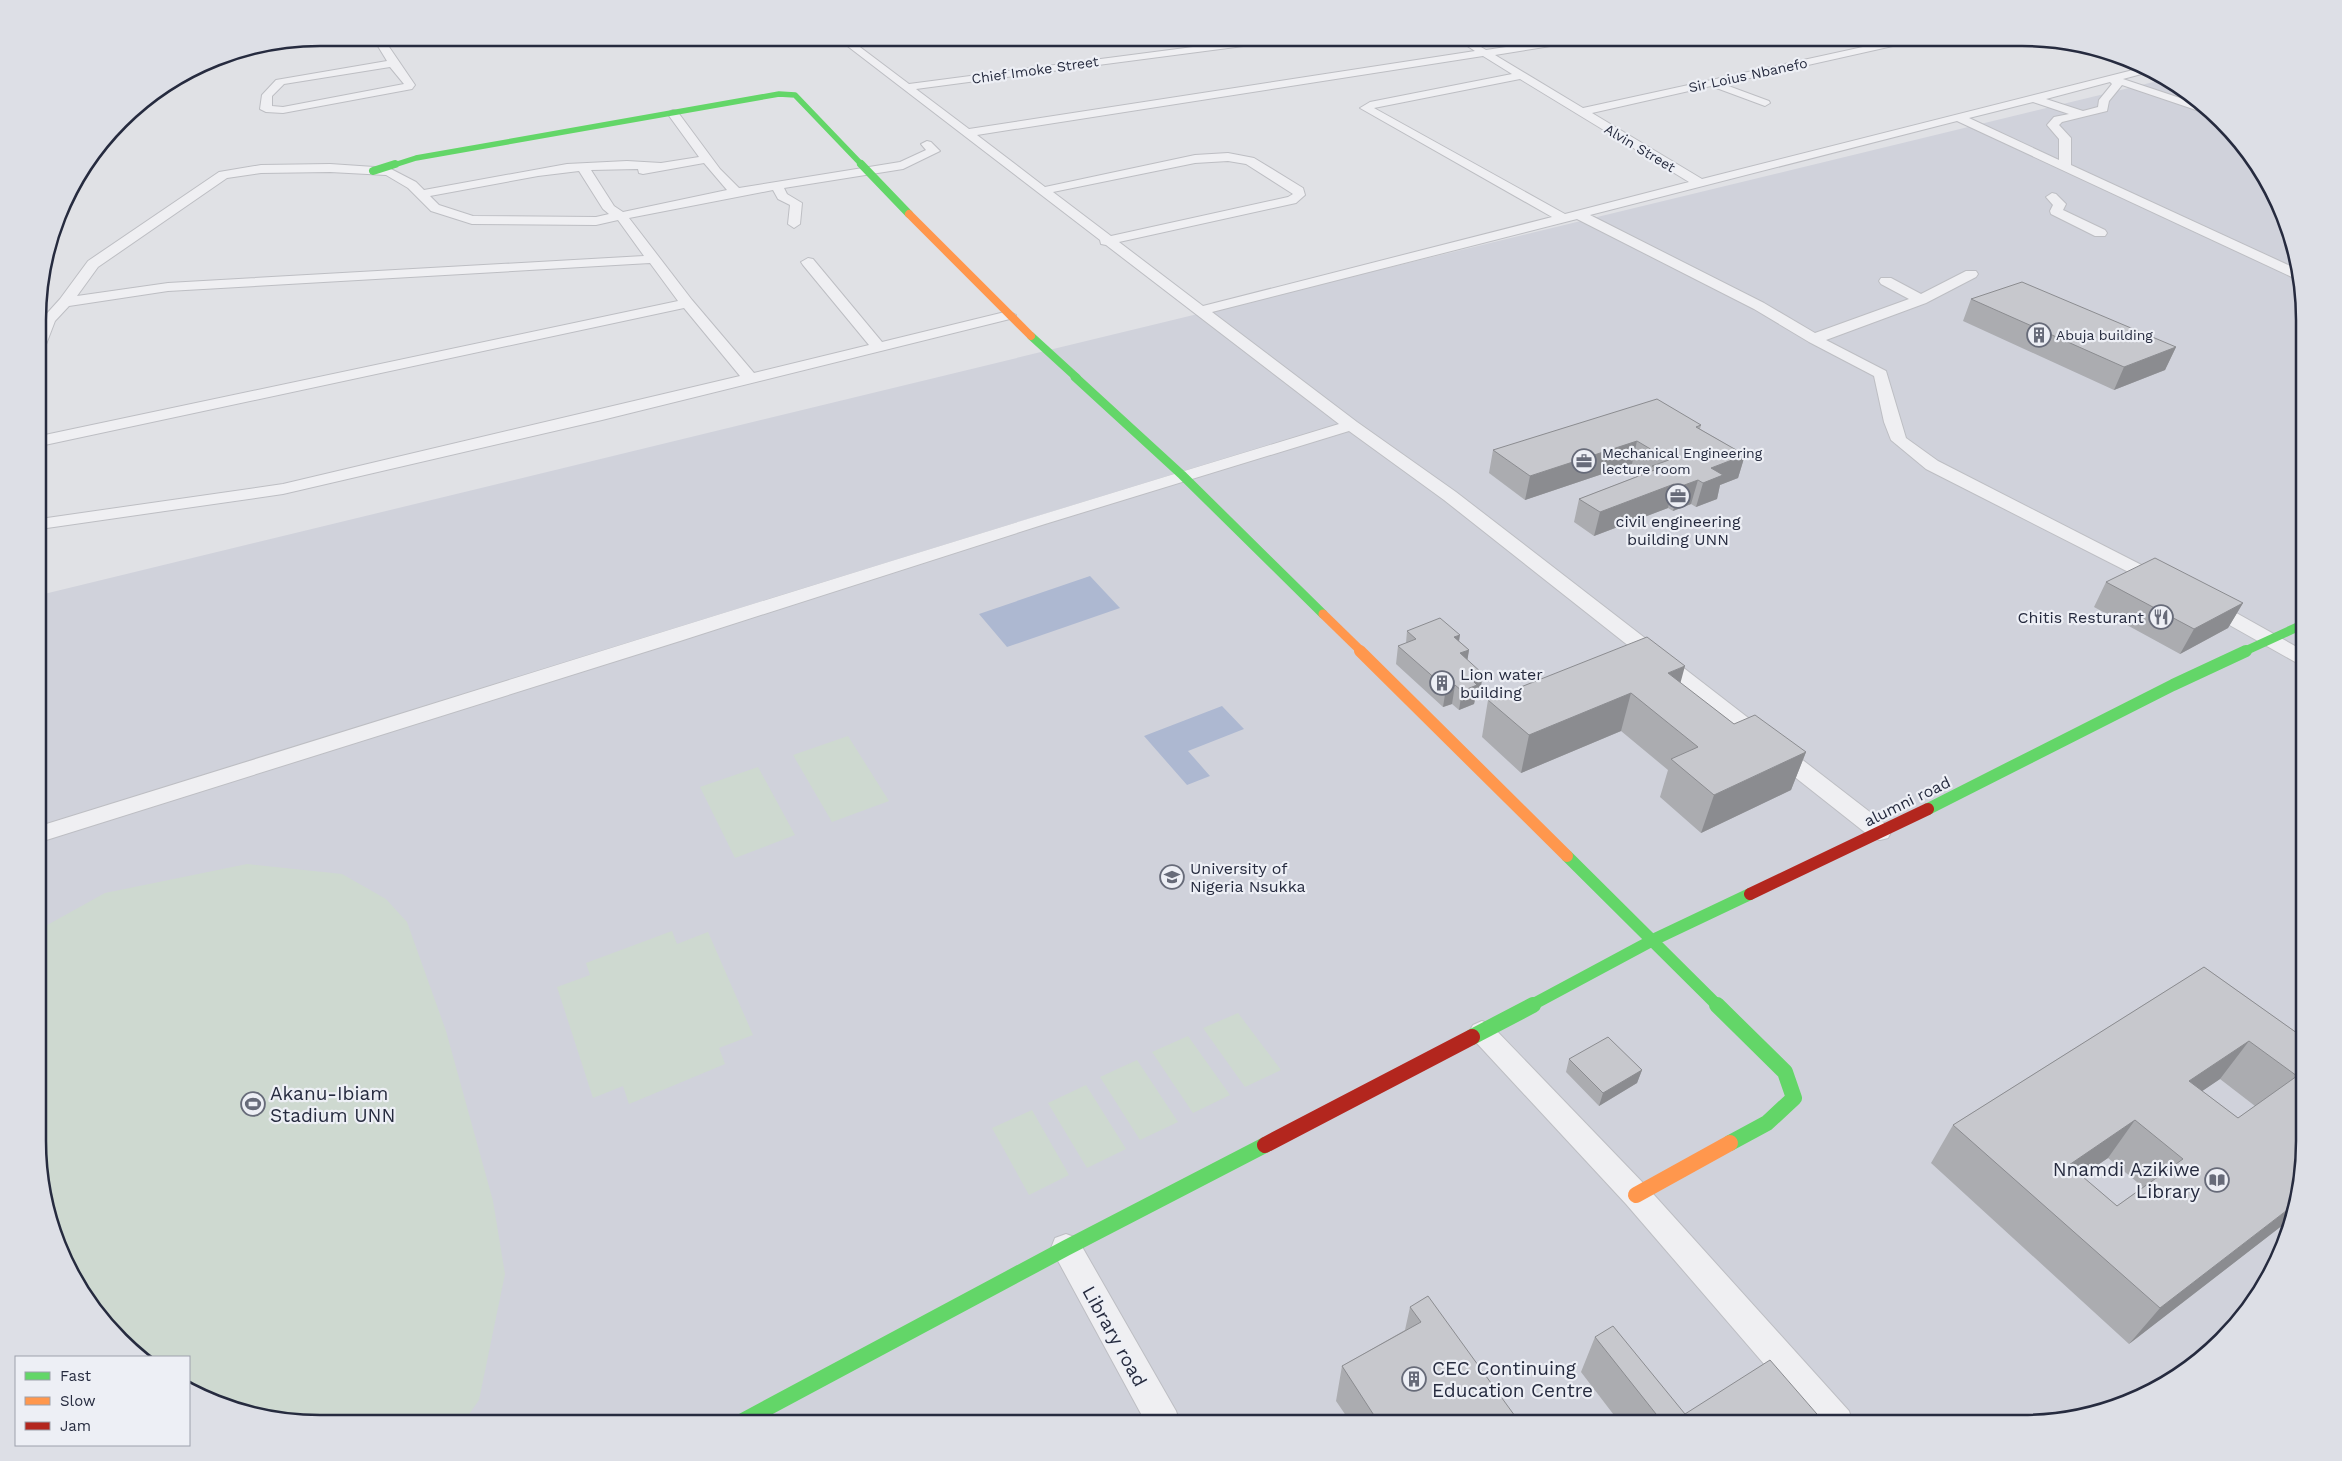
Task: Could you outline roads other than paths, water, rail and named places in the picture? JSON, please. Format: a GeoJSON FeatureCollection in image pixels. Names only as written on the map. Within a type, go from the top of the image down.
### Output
{"type":"FeatureCollection","features":[{"type":"Feature","properties":{"kind":"street"},"geometry":{"type":"LineString","coordinates":[[383,46],[410,85],[408,87],[283,110],[266,109],[267,95],[280,82],[393,63]]}},
{"type":"Feature","properties":{"kind":"street"},"geometry":{"type":"LineString","coordinates":[[853,46],[909,87],[1200,312],[1350,425],[1450,496],[1880,832]]}},
{"type":"Feature","properties":{"kind":"street","name":"Chief Imoke Street"},"geometry":{"type":"LineString","coordinates":[[909,87],[1220,46]]}},
{"type":"Feature","properties":{"kind":"street","name":"Alvin Street"},"geometry":{"type":"LineString","coordinates":[[1474,46],[1699,183]]}},
{"type":"Feature","properties":{"kind":"street"},"geometry":{"type":"LineString","coordinates":[[968,133],[1531,46]]}},
{"type":"Feature","properties":{"kind":"street","name":"Sir Loius Nbanefo"},"geometry":{"type":"LineString","coordinates":[[1581,112],[1880,46]]}},
{"type":"Feature","properties":{"kind":"street"},"geometry":{"type":"LineString","coordinates":[[1200,312],[2138,72]]}},
{"type":"Feature","properties":{"kind":"street"},"geometry":{"type":"LineString","coordinates":[[1522,75],[1370,105],[1366,108],[1571,216],[1759,306],[1814,339],[1881,374],[1892,422],[1899,440],[1932,466],[2170,586]]}},
{"type":"Feature","properties":{"kind":"street"},"geometry":{"type":"LineString","coordinates":[[2111,78],[2192,105]]}},
{"type":"Feature","properties":{"kind":"street"},"geometry":{"type":"LineString","coordinates":[[2065,166],[2065,138],[2053,125],[2058,119],[2083,115],[2103,109],[2104,100],[2118,84],[2111,78]]}},
{"type":"Feature","properties":{"kind":"street"},"geometry":{"type":"LineString","coordinates":[[1711,84],[1765,104]]}},
{"type":"Feature","properties":{"kind":"street"},"geometry":{"type":"LineString","coordinates":[[373,171],[416,158],[780,94],[795,94],[867,172],[1009,315],[1182,475],[1363,653],[1512,805],[1653,940],[1784,1072],[1794,1098],[1767,1123],[1636,1195]]}},
{"type":"Feature","properties":{"kind":"street"},"geometry":{"type":"LineString","coordinates":[[2033,98],[2083,115]]}},
{"type":"Feature","properties":{"kind":"street"},"geometry":{"type":"LineString","coordinates":[[673,113],[736,192]]}},
{"type":"Feature","properties":{"kind":"street"},"geometry":{"type":"LineString","coordinates":[[1957,117],[2291,271]]}},
{"type":"Feature","properties":{"kind":"street"},"geometry":{"type":"LineString","coordinates":[[46,319],[65,302],[93,264],[223,175],[261,169],[330,168],[389,172],[402,178],[435,208],[472,220],[596,221],[736,192],[867,172],[922,158],[934,151],[927,144]]}},
{"type":"Feature","properties":{"kind":"street"},"geometry":{"type":"LineString","coordinates":[[1042,191],[1211,157],[1228,157],[1250,161],[1299,191],[1299,195],[1292,200],[1106,241]]}},
{"type":"Feature","properties":{"kind":"street"},"geometry":{"type":"LineString","coordinates":[[590,179],[707,158]]}},
{"type":"Feature","properties":{"kind":"street"},"geometry":{"type":"LineString","coordinates":[[420,194],[546,170],[634,164],[657,166]]}},
{"type":"Feature","properties":{"kind":"street"},"geometry":{"type":"LineString","coordinates":[[583,167],[609,209],[621,216],[687,303],[750,378]]}},
{"type":"Feature","properties":{"kind":"street"},"geometry":{"type":"LineString","coordinates":[[777,186],[782,196],[796,203],[794,224]]}},
{"type":"Feature","properties":{"kind":"street"},"geometry":{"type":"LineString","coordinates":[[2052,197],[2060,204],[2056,211],[2100,233]]}},
{"type":"Feature","properties":{"kind":"street"},"geometry":{"type":"LineString","coordinates":[[65,302],[168,287],[655,259]]}},
{"type":"Feature","properties":{"kind":"street"},"geometry":{"type":"LineString","coordinates":[[808,262],[879,346]]}},
{"type":"Feature","properties":{"kind":"street"},"geometry":{"type":"LineString","coordinates":[[1814,339],[1921,300],[1971,274]]}},
{"type":"Feature","properties":{"kind":"street"},"geometry":{"type":"LineString","coordinates":[[1886,281],[1921,300]]}},
{"type":"Feature","properties":{"kind":"street"},"geometry":{"type":"LineString","coordinates":[[46,440],[687,303]]}},
{"type":"Feature","properties":{"kind":"street"},"geometry":{"type":"LineString","coordinates":[[46,523],[283,489],[1009,315]]}},
{"type":"Feature","properties":{"kind":"street"},"geometry":{"type":"LineString","coordinates":[[46,832],[234,775],[1182,475],[1350,425]]}},
{"type":"Feature","properties":{"kind":"street"},"geometry":{"type":"LineString","coordinates":[[2197,599],[2296,655]]}},
{"type":"Feature","properties":{"kind":"street","name":"alumni road"},"geometry":{"type":"LineString","coordinates":[[753,1415],[1066,1248],[1482,1032],[1653,940],[1972,788],[2173,684],[2296,628]]}},
{"type":"Feature","properties":{"kind":"street"},"geometry":{"type":"LineString","coordinates":[[1482,1032],[1636,1195],[1830,1415]]}},
{"type":"Feature","properties":{"kind":"street","name":"Library road"},"geometry":{"type":"LineString","coordinates":[[1066,1248],[1160,1415]]}},
{"type":"Feature","properties":{"kind":"water"},"geometry":{"type":"Polygon","coordinates":[[[1090,576],[1120,608],[1007,647],[979,614],[1090,576]]]}},
{"type":"Feature","properties":{"kind":"water"},"geometry":{"type":"Polygon","coordinates":[[[1222,706],[1244,729],[1188,751],[1210,776],[1187,785],[1144,736],[1222,706]]]}},
{"type":"Feature","properties":{"kind":"place","name":"Abuja building"},"geometry":{"type":"Point","coordinates":[2039,335]}},
{"type":"Feature","properties":{"kind":"place","name":"Mechanical Engineering lecture room"},"geometry":{"type":"Point","coordinates":[1584,461]}},
{"type":"Feature","properties":{"kind":"place","name":"civil engineering building UNN"},"geometry":{"type":"Point","coordinates":[1678,496]}},
{"type":"Feature","properties":{"kind":"place","name":"Chitis Resturant"},"geometry":{"type":"Point","coordinates":[2161,617]}},
{"type":"Feature","properties":{"kind":"place","name":"Lion water building"},"geometry":{"type":"Point","coordinates":[1442,683]}},
{"type":"Feature","properties":{"kind":"place","name":"University of Nigeria Nsukka"},"geometry":{"type":"Point","coordinates":[1172,877]}},
{"type":"Feature","properties":{"kind":"place","name":"Akanu-Ibiam Stadium UNN"},"geometry":{"type":"Point","coordinates":[253,1104]}},
{"type":"Feature","properties":{"kind":"place","name":"Nnamdi Azikiwe Library"},"geometry":{"type":"Point","coordinates":[2217,1180]}},
{"type":"Feature","properties":{"kind":"place","name":"CEC Continuing Education Centre"},"geometry":{"type":"Point","coordinates":[1414,1379]}}]}
